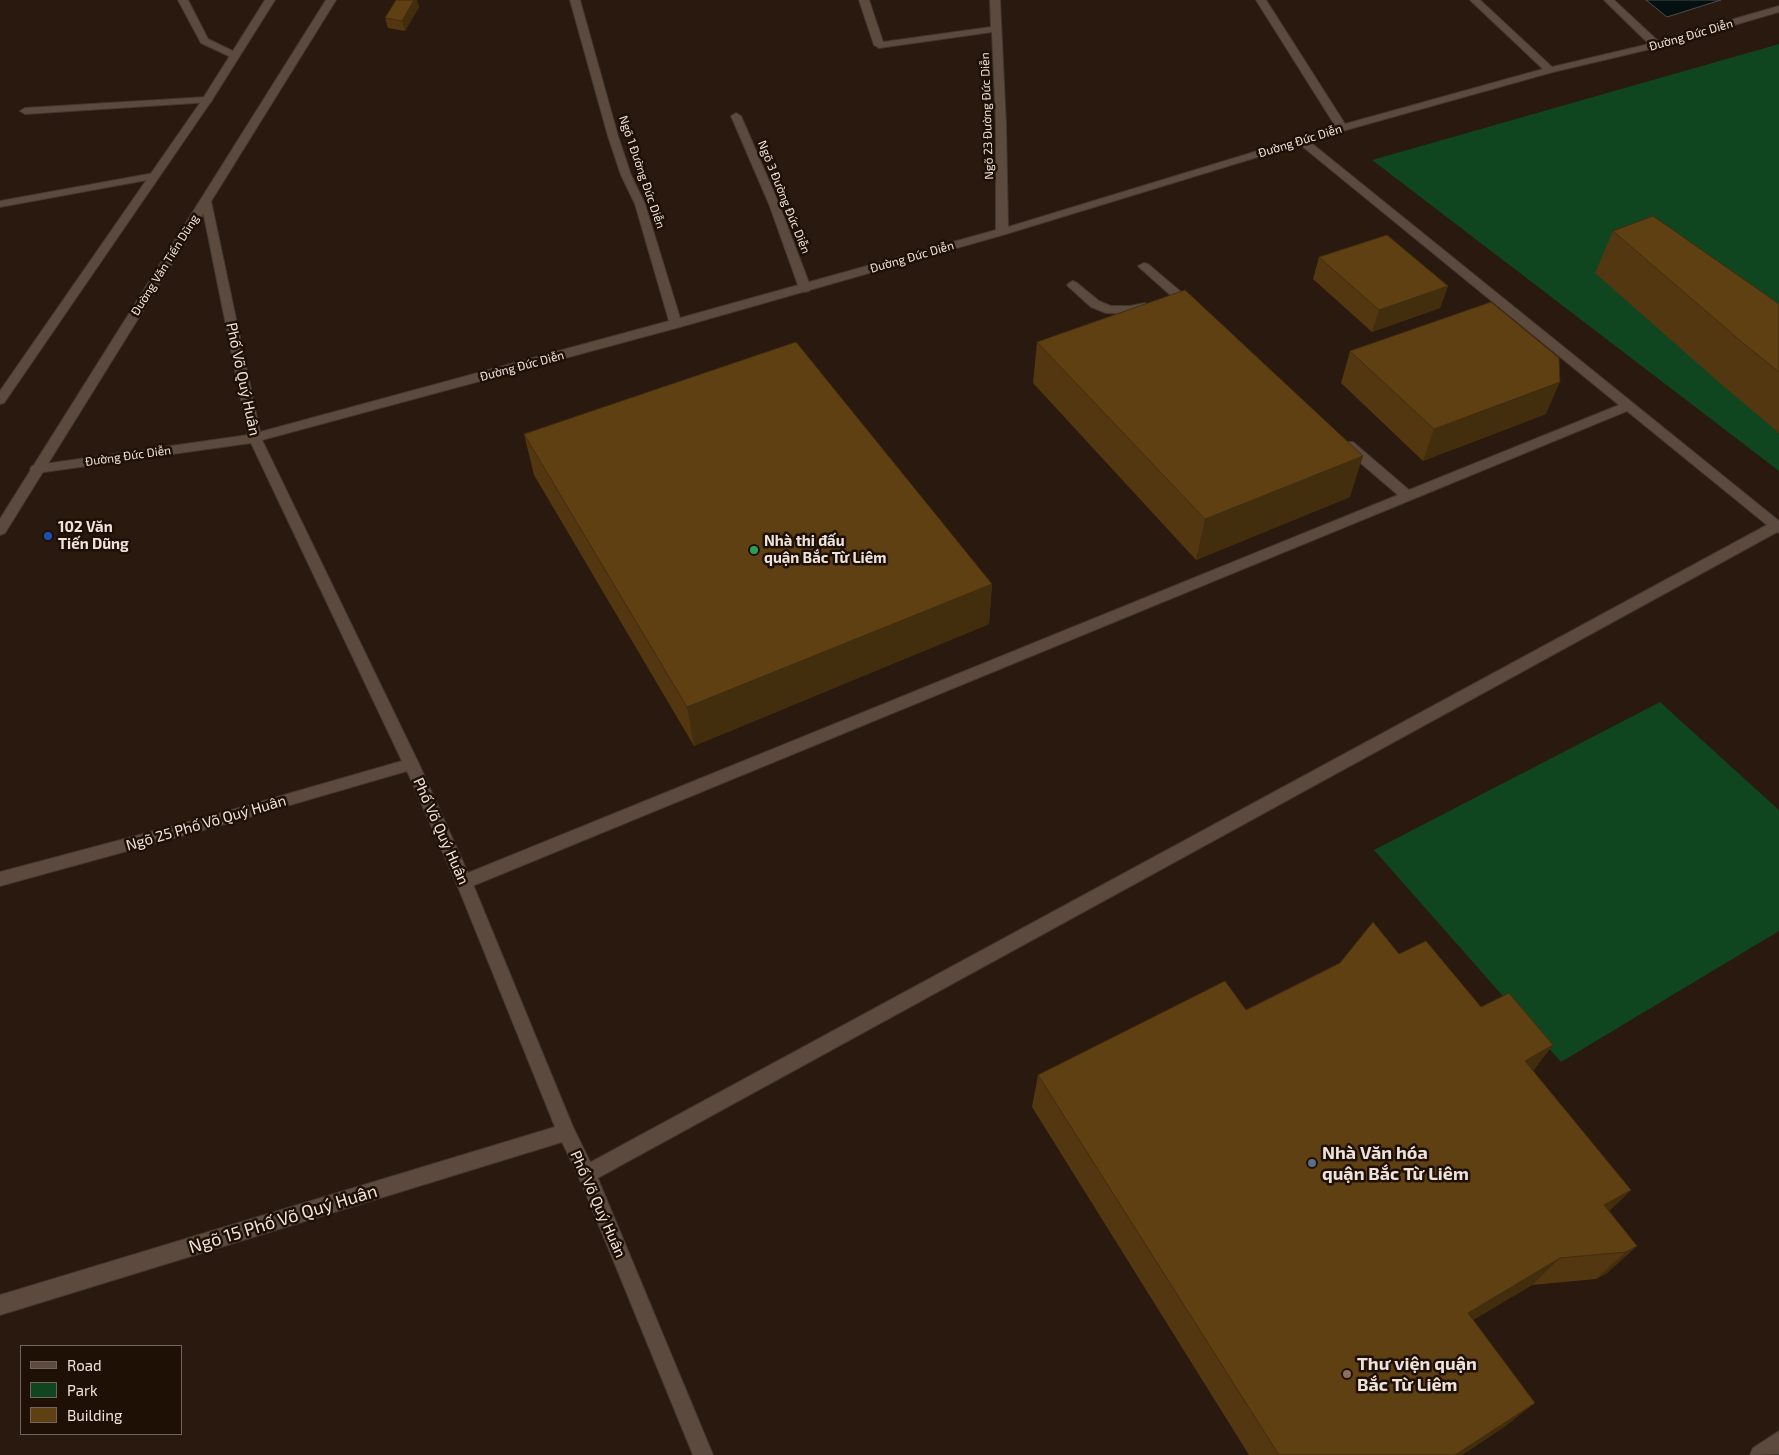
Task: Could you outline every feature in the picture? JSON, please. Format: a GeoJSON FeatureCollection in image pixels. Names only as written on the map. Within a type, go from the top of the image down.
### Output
{"type":"FeatureCollection","features":[{"type":"Feature","properties":{"kind":"street"},"geometry":{"type":"LineString","coordinates":[[183,0],[204,41],[234,55]]}},
{"type":"Feature","properties":{"kind":"street"},"geometry":{"type":"LineString","coordinates":[[0,400],[206,100],[270,0]]}},
{"type":"Feature","properties":{"kind":"street","name":"Đường Văn Tiến Dũng"},"geometry":{"type":"LineString","coordinates":[[0,530],[331,0]]}},
{"type":"Feature","properties":{"kind":"street","name":"Ngõ 1 Đường Đức Diễn"},"geometry":{"type":"LineString","coordinates":[[575,0],[613,136],[626,175],[640,204],[676,324]]}},
{"type":"Feature","properties":{"kind":"street"},"geometry":{"type":"LineString","coordinates":[[864,0],[879,45],[996,29]]}},
{"type":"Feature","properties":{"kind":"street","name":"Ngõ 23 Đường Đức Diễn"},"geometry":{"type":"LineString","coordinates":[[994,0],[1001,125],[1002,232]]}},
{"type":"Feature","properties":{"kind":"street"},"geometry":{"type":"LineString","coordinates":[[1261,0],[1342,128]]}},
{"type":"Feature","properties":{"kind":"street"},"geometry":{"type":"LineString","coordinates":[[1475,0],[1550,70]]}},
{"type":"Feature","properties":{"kind":"street"},"geometry":{"type":"LineString","coordinates":[[1609,0],[1656,45]]}},
{"type":"Feature","properties":{"kind":"street","name":"Đường Đức Diễn"},"geometry":{"type":"LineString","coordinates":[[37,469],[254,438],[805,288],[1002,232],[1342,128],[1550,70],[1656,45],[1779,9]]}},
{"type":"Feature","properties":{"kind":"street"},"geometry":{"type":"LineString","coordinates":[[25,111],[206,100]]}},
{"type":"Feature","properties":{"kind":"street","name":"Ngõ 3 Đường Đức Diễn"},"geometry":{"type":"LineString","coordinates":[[736,116],[774,204],[805,288]]}},
{"type":"Feature","properties":{"kind":"street"},"geometry":{"type":"LineString","coordinates":[[587,1174],[1778,527],[1301,140]]}},
{"type":"Feature","properties":{"kind":"street"},"geometry":{"type":"LineString","coordinates":[[0,204],[154,176]]}},
{"type":"Feature","properties":{"kind":"street","name":"Phố Võ Quý Huân"},"geometry":{"type":"LineString","coordinates":[[206,200],[254,438],[410,764],[464,882],[566,1132],[587,1174],[703,1455]]}},
{"type":"Feature","properties":{"kind":"street"},"geometry":{"type":"LineString","coordinates":[[1144,266],[1202,317]]}},
{"type":"Feature","properties":{"kind":"street"},"geometry":{"type":"LineString","coordinates":[[1073,285],[1095,304],[1110,310],[1130,310],[1180,298]]}},
{"type":"Feature","properties":{"kind":"street"},"geometry":{"type":"LineString","coordinates":[[464,882],[1628,406]]}},
{"type":"Feature","properties":{"kind":"street"},"geometry":{"type":"LineString","coordinates":[[1341,439],[1407,496]]}},
{"type":"Feature","properties":{"kind":"street","name":"Ngõ 25 Phố Võ Quý Huân"},"geometry":{"type":"LineString","coordinates":[[0,879],[218,820],[410,764]]}},
{"type":"Feature","properties":{"kind":"street","name":"Ngõ 15 Phố Võ Quý Huân"},"geometry":{"type":"LineString","coordinates":[[0,1305],[566,1132]]}},
{"type":"Feature","properties":{"kind":"street"},"geometry":{"type":"LineString","coordinates":[[1760,1455],[1779,1441]]}},
{"type":"Feature","properties":{"kind":"green space"},"geometry":{"type":"Polygon","coordinates":[[[1779,44],[1779,471],[1372,160],[1779,44]]]}},
{"type":"Feature","properties":{"kind":"green space"},"geometry":{"type":"Polygon","coordinates":[[[1660,702],[1779,810],[1779,931],[1561,1062],[1374,850],[1660,702]]]}},
{"type":"Feature","properties":{"kind":"shaded area"},"geometry":{"type":"Polygon","coordinates":[[[1646,0],[1721,0],[1667,17],[1646,0]]]}},
{"type":"Feature","properties":{"kind":"building"},"geometry":{"type":"Polygon","coordinates":[[[396,0],[414,0],[402,21],[385,18],[396,0]]]}},
{"type":"Feature","properties":{"kind":"building"},"geometry":{"type":"Polygon","coordinates":[[[1653,216],[1779,304],[1779,372],[1613,231],[1653,216]]]}},
{"type":"Feature","properties":{"kind":"building"},"geometry":{"type":"Polygon","coordinates":[[[1387,235],[1448,286],[1379,310],[1319,257],[1387,235]]]}},
{"type":"Feature","properties":{"kind":"building"},"geometry":{"type":"Polygon","coordinates":[[[1185,290],[1363,456],[1205,519],[1037,342],[1185,290]]]}},
{"type":"Feature","properties":{"kind":"building"},"geometry":{"type":"Polygon","coordinates":[[[1491,302],[1559,358],[1560,382],[1434,429],[1350,351],[1491,302]]]}},
{"type":"Feature","properties":{"kind":"building","name":"Nhà thi đấu quận Bắc Từ Liêm"},"geometry":{"type":"Polygon","coordinates":[[[796,342],[992,584],[687,707],[524,434],[796,342]]]}},
{"type":"Feature","properties":{"kind":"building","name":"Nhà Văn hóa quận Bắc Từ Liêm"},"geometry":{"type":"Polygon","coordinates":[[[1373,922],[1399,954],[1426,941],[1481,1007],[1509,993],[1553,1045],[1525,1061],[1631,1190],[1604,1205],[1637,1246],[1626,1252],[1560,1258],[1468,1313],[1535,1403],[1455,1455],[1279,1455],[1038,1075],[1225,981],[1246,1010],[1340,963],[1373,922]]]}},
{"type":"Feature","properties":{"kind":"place","name":"102 Văn Tiến Dũng"},"geometry":{"type":"Point","coordinates":[48,536]}},
{"type":"Feature","properties":{"kind":"place","name":"Nhà thi đấu quận Bắc Từ Liêm"},"geometry":{"type":"Point","coordinates":[754,550]}},
{"type":"Feature","properties":{"kind":"place","name":"Nhà Văn hóa quận Bắc Từ Liêm"},"geometry":{"type":"Point","coordinates":[1312,1163]}},
{"type":"Feature","properties":{"kind":"place","name":"Thư viện quận Bắc Từ Liêm"},"geometry":{"type":"Point","coordinates":[1347,1374]}}]}
